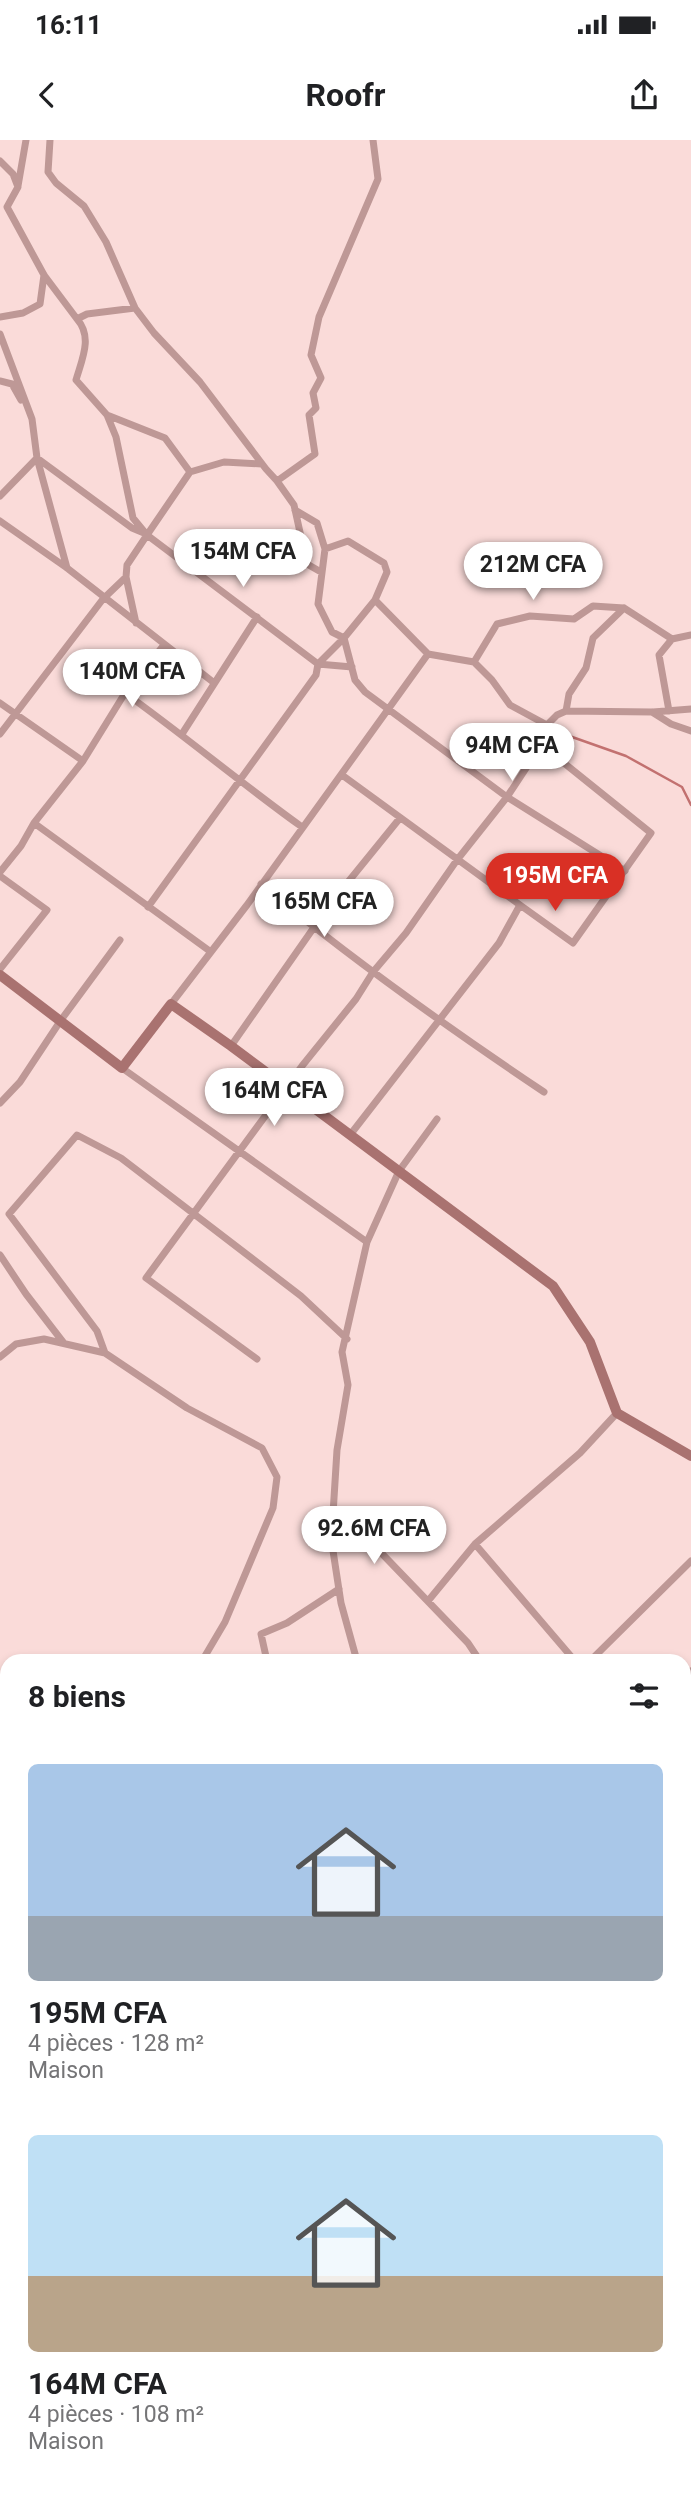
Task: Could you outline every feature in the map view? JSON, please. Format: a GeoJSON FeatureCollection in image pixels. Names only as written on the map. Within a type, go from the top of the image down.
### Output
{"type":"FeatureCollection","features":[{"type":"Feature","properties":{"kind":"street"},"geometry":{"type":"LineString","coordinates":[[26,140],[18,187],[6,207],[44,275],[84,326],[86,346],[76,380],[107,415],[116,436],[133,518],[147,535]]}},
{"type":"Feature","properties":{"kind":"street"},"geometry":{"type":"LineString","coordinates":[[50,140],[48,172],[56,183],[84,206],[106,242],[135,308],[154,333],[200,382],[277,481],[295,510],[307,564],[321,572]]}},
{"type":"Feature","properties":{"kind":"street"},"geometry":{"type":"LineString","coordinates":[[277,481],[315,454],[309,415],[316,408],[313,393],[321,378],[311,355],[319,317],[378,179],[373,140]]}},
{"type":"Feature","properties":{"kind":"street"},"geometry":{"type":"LineString","coordinates":[[0,161],[13,174],[18,187]]}},
{"type":"Feature","properties":{"kind":"street"},"geometry":{"type":"LineString","coordinates":[[0,317],[23,313],[40,304],[44,275]]}},
{"type":"Feature","properties":{"kind":"street"},"geometry":{"type":"LineString","coordinates":[[77,319],[87,314],[135,308]]}},
{"type":"Feature","properties":{"kind":"street"},"geometry":{"type":"LineString","coordinates":[[0,334],[32,419],[37,458],[67,568]]}},
{"type":"Feature","properties":{"kind":"street"},"geometry":{"type":"LineString","coordinates":[[0,380],[12,384],[32,419]]}},
{"type":"Feature","properties":{"kind":"street"},"geometry":{"type":"LineString","coordinates":[[107,415],[165,439],[190,472]]}},
{"type":"Feature","properties":{"kind":"street"},"geometry":{"type":"LineString","coordinates":[[37,458],[132,528],[147,535],[318,664],[352,667]]}},
{"type":"Feature","properties":{"kind":"street"},"geometry":{"type":"LineString","coordinates":[[0,496],[37,458]]}},
{"type":"Feature","properties":{"kind":"street"},"geometry":{"type":"LineString","coordinates":[[136,623],[126,577],[127,565],[190,472],[224,462],[262,464]]}},
{"type":"Feature","properties":{"kind":"street"},"geometry":{"type":"LineString","coordinates":[[295,510],[317,523],[325,549],[318,604],[332,632],[344,638],[355,680],[365,692],[507,797],[625,871]]}},
{"type":"Feature","properties":{"kind":"street"},"geometry":{"type":"LineString","coordinates":[[0,521],[67,568],[103,599],[213,682]]}},
{"type":"Feature","properties":{"kind":"street"},"geometry":{"type":"LineString","coordinates":[[148,907],[305,693],[316,676],[318,664],[344,638],[375,600],[387,572],[384,563],[348,541],[325,549]]}},
{"type":"Feature","properties":{"kind":"street"},"geometry":{"type":"LineString","coordinates":[[0,734],[103,599],[126,577]]}},
{"type":"Feature","properties":{"kind":"street"},"geometry":{"type":"LineString","coordinates":[[375,600],[428,654],[474,662],[492,680],[510,705],[547,725]]}},
{"type":"Feature","properties":{"kind":"street"},"geometry":{"type":"LineString","coordinates":[[474,662],[497,624],[530,616],[574,619],[593,606],[624,608],[672,639]]}},
{"type":"Feature","properties":{"kind":"street"},"geometry":{"type":"LineString","coordinates":[[566,711],[569,694],[586,668],[593,638],[624,608]]}},
{"type":"Feature","properties":{"kind":"street"},"geometry":{"type":"LineString","coordinates":[[182,734],[257,617]]}},
{"type":"Feature","properties":{"kind":"street"},"geometry":{"type":"LineString","coordinates":[[669,711],[659,655],[672,639],[691,635]]}},
{"type":"Feature","properties":{"kind":"street"},"geometry":{"type":"LineString","coordinates":[[0,969],[47,910],[0,874],[34,823],[83,761],[125,693],[164,645]]}},
{"type":"Feature","properties":{"kind":"street"},"geometry":{"type":"LineString","coordinates":[[122,1068],[342,775],[428,654]]}},
{"type":"Feature","properties":{"kind":"street"},"geometry":{"type":"LineString","coordinates":[[125,693],[302,827]]}},
{"type":"Feature","properties":{"kind":"street"},"geometry":{"type":"LineString","coordinates":[[0,703],[83,761]]}},
{"type":"Feature","properties":{"kind":"street"},"geometry":{"type":"LineString","coordinates":[[257,1359],[146,1278],[302,1066],[356,999],[373,972],[406,933],[457,860],[507,797],[538,750],[547,725],[557,715],[566,711],[652,712],[691,709]]}},
{"type":"Feature","properties":{"kind":"street"},"geometry":{"type":"LineString","coordinates":[[652,712],[691,732]]}},
{"type":"Feature","properties":{"kind":"street"},"geometry":{"type":"LineString","coordinates":[[342,775],[573,943],[650,833],[559,759],[538,750]]}},
{"type":"Feature","properties":{"kind":"street"},"geometry":{"type":"LineString","coordinates":[[231,1046],[331,903],[400,818]]}},
{"type":"Feature","properties":{"kind":"street"},"geometry":{"type":"LineString","coordinates":[[34,823],[211,952]]}},
{"type":"Feature","properties":{"kind":"street"},"geometry":{"type":"LineString","coordinates":[[261,884],[314,928],[437,1020],[544,1092]]}},
{"type":"Feature","properties":{"kind":"street"},"geometry":{"type":"LineString","coordinates":[[350,1135],[499,943],[520,905]]}},
{"type":"Feature","properties":{"kind":"street"},"geometry":{"type":"LineString","coordinates":[[1,1100],[20,1082],[61,1020],[120,940]]}},
{"type":"Feature","properties":{"kind":"street"},"geometry":{"type":"LineString","coordinates":[[0,975],[238,1153],[367,1242]]}},
{"type":"Feature","properties":{"kind":"street"},"geometry":{"type":"LineString","coordinates":[[171,1004],[553,1286],[590,1342],[617,1413],[691,1456]]}},
{"type":"Feature","properties":{"kind":"street"},"geometry":{"type":"LineString","coordinates":[[355,1654],[341,1603],[328,1518],[333,1514],[337,1450],[348,1385],[342,1352],[367,1242],[399,1171],[437,1119]]}},
{"type":"Feature","properties":{"kind":"street"},"geometry":{"type":"LineString","coordinates":[[0,1221],[77,1135],[121,1158],[301,1296],[347,1339]]}},
{"type":"Feature","properties":{"kind":"street"},"geometry":{"type":"LineString","coordinates":[[9,1214],[97,1331],[105,1353]]}},
{"type":"Feature","properties":{"kind":"street"},"geometry":{"type":"LineString","coordinates":[[0,1255],[63,1342]]}},
{"type":"Feature","properties":{"kind":"street"},"geometry":{"type":"LineString","coordinates":[[0,1357],[16,1345],[44,1339],[105,1353],[187,1408],[262,1448],[276,1477],[273,1508],[225,1622],[206,1654]]}},
{"type":"Feature","properties":{"kind":"street"},"geometry":{"type":"LineString","coordinates":[[428,1601],[474,1545],[580,1453],[617,1413]]}},
{"type":"Feature","properties":{"kind":"street"},"geometry":{"type":"LineString","coordinates":[[333,1514],[364,1535],[468,1643],[475,1654]]}},
{"type":"Feature","properties":{"kind":"street"},"geometry":{"type":"LineString","coordinates":[[474,1545],[569,1654]]}},
{"type":"Feature","properties":{"kind":"street"},"geometry":{"type":"LineString","coordinates":[[597,1654],[691,1561]]}},
{"type":"Feature","properties":{"kind":"street"},"geometry":{"type":"LineString","coordinates":[[265,1654],[261,1634],[287,1623],[339,1589]]}},
{"type":"Feature","properties":{"kind":"waterway"},"geometry":{"type":"LineString","coordinates":[[558,732],[626,756],[682,787],[691,805]]}}]}
